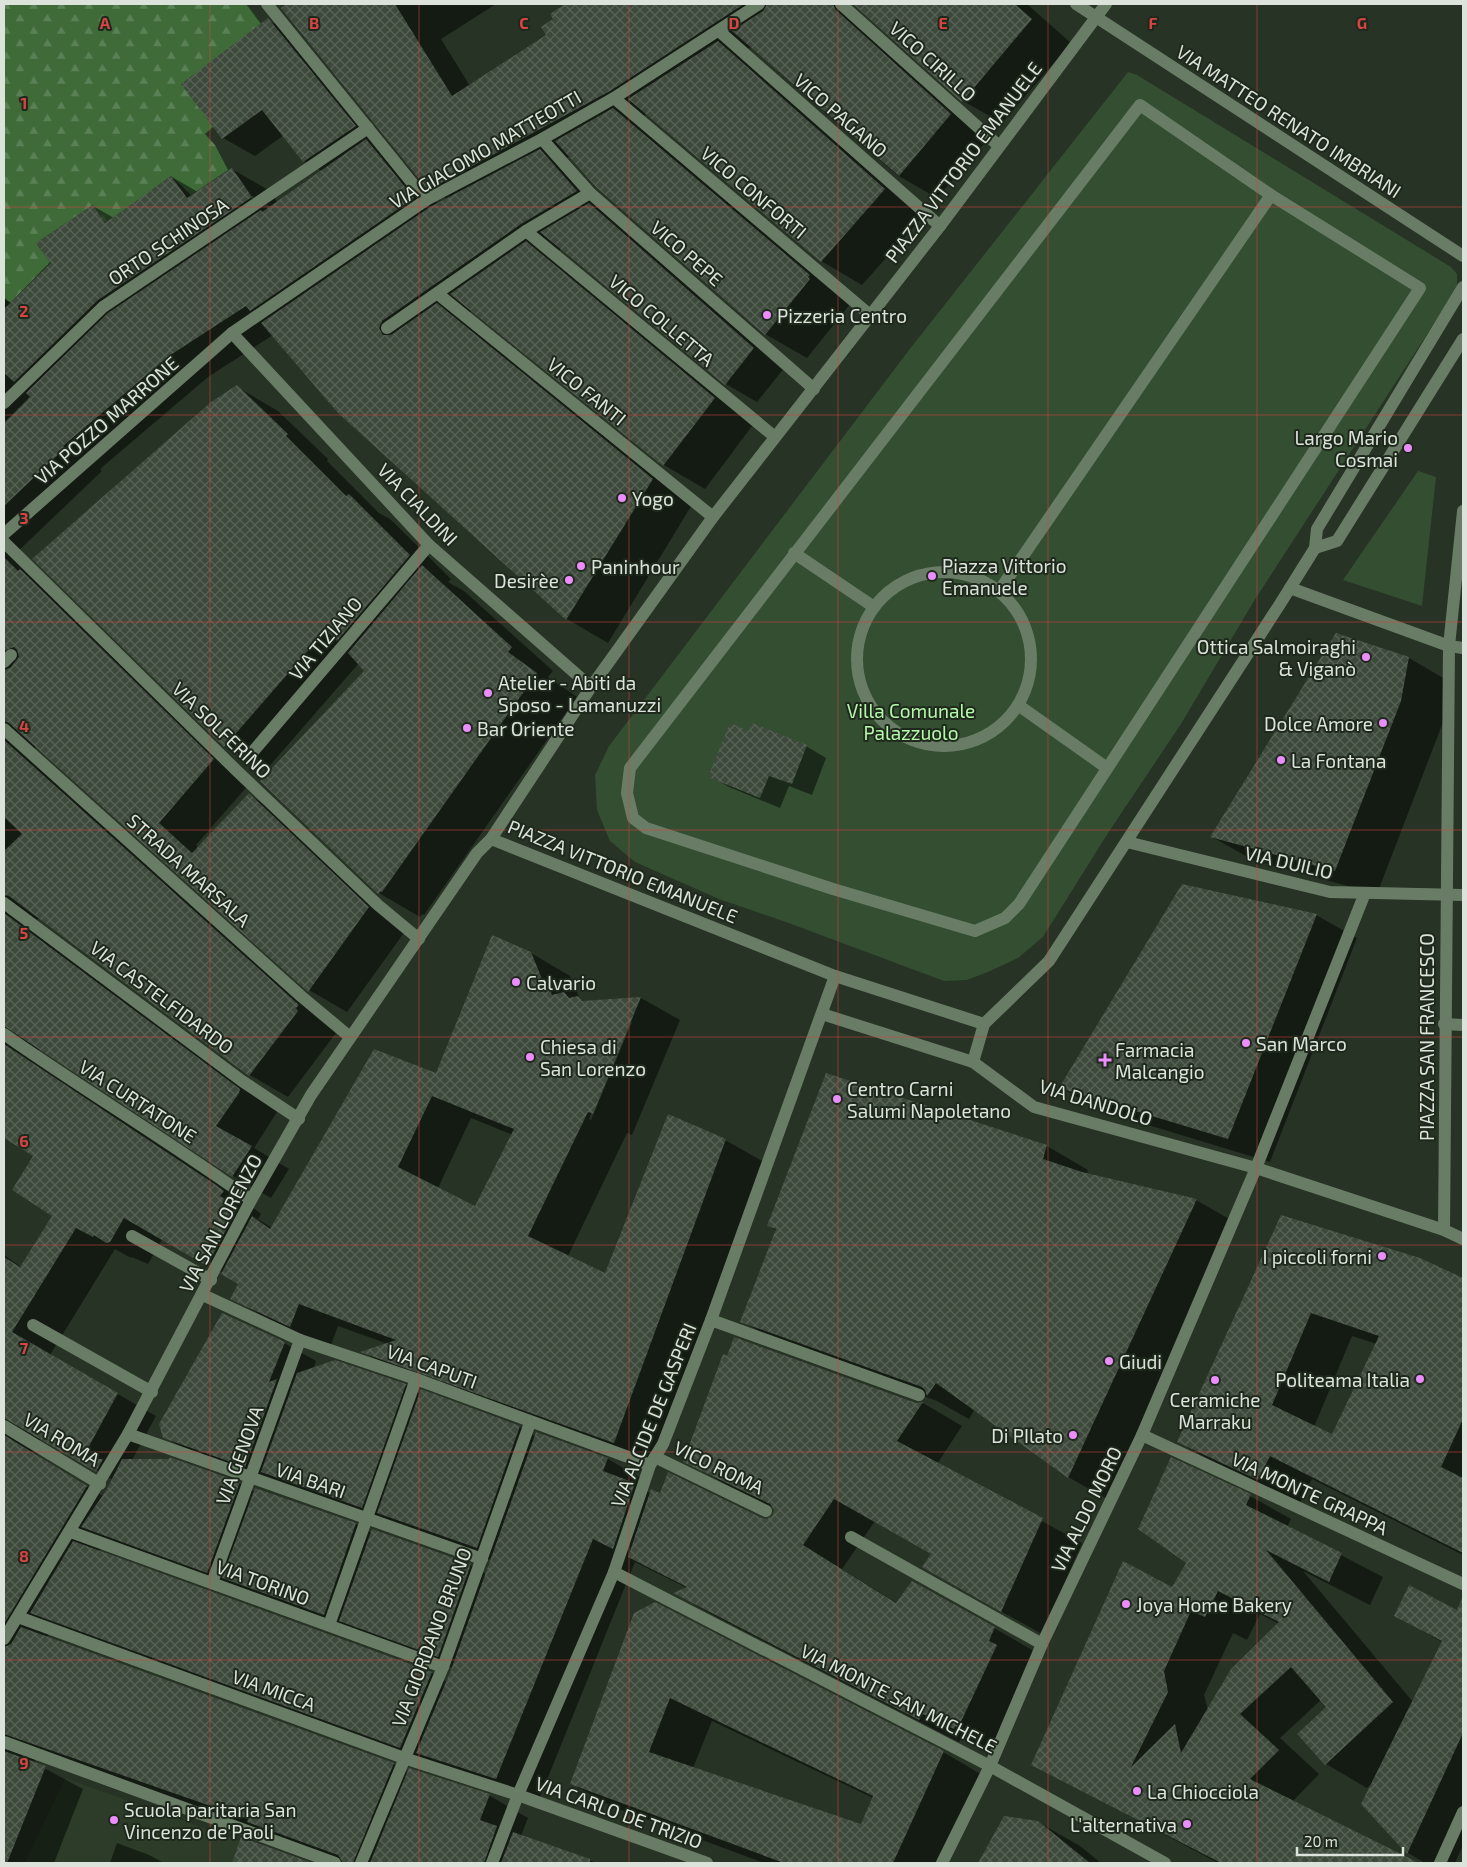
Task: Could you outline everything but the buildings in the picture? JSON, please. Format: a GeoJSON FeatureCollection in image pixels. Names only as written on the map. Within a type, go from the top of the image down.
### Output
{"type":"FeatureCollection","features":[{"type":"Feature","properties":{"kind":"street"},"geometry":{"type":"LineString","coordinates":[[267,4],[426,200]]}},
{"type":"Feature","properties":{"kind":"street","name":"VIA GIACOMO MATTEOTTI"},"geometry":{"type":"LineString","coordinates":[[232,333],[426,200],[542,139],[614,98],[759,4]]}},
{"type":"Feature","properties":{"kind":"street","name":"VICO CIRILLO"},"geometry":{"type":"LineString","coordinates":[[841,4],[1000,146]]}},
{"type":"Feature","properties":{"kind":"street","name":"VIA MATTEO RENATO IMBRIANI"},"geometry":{"type":"LineString","coordinates":[[1076,4],[1463,256]]}},
{"type":"Feature","properties":{"kind":"street","name":"PIAZZA VITTORIO EMANUELE"},"geometry":{"type":"LineString","coordinates":[[984,1024],[835,976],[491,839],[591,687],[713,517],[940,226],[1106,4]]}},
{"type":"Feature","properties":{"kind":"street","name":"VICO PAGANO"},"geometry":{"type":"LineString","coordinates":[[719,31],[940,226]]}},
{"type":"Feature","properties":{"kind":"street","name":"VICO CONFORTI"},"geometry":{"type":"LineString","coordinates":[[614,98],[870,315]]}},
{"type":"Feature","properties":{"kind":"street"},"geometry":{"type":"LineString","coordinates":[[1140,105],[1271,195],[1420,288],[1020,904],[1005,918],[975,931],[833,890],[646,828],[633,818],[627,793],[630,768],[794,553],[1140,105]]}},
{"type":"Feature","properties":{"kind":"street","name":"ORTO SCHINOSA"},"geometry":{"type":"LineString","coordinates":[[4,403],[103,307],[368,128]]}},
{"type":"Feature","properties":{"kind":"street","name":"VICO PEPE"},"geometry":{"type":"LineString","coordinates":[[542,139],[590,193],[814,389]]}},
{"type":"Feature","properties":{"kind":"street"},"geometry":{"type":"LineString","coordinates":[[387,328],[526,231],[590,193]]}},
{"type":"Feature","properties":{"kind":"street"},"geometry":{"type":"LineString","coordinates":[[1000,592],[1271,195]]}},
{"type":"Feature","properties":{"kind":"street","name":"VICO COLLETTA"},"geometry":{"type":"LineString","coordinates":[[526,231],[775,437]]}},
{"type":"Feature","properties":{"kind":"street"},"geometry":{"type":"LineString","coordinates":[[822,1014],[973,1062],[984,1024],[1049,961],[1290,588],[1315,548],[1317,529],[1463,288]]}},
{"type":"Feature","properties":{"kind":"street","name":"VICO FANTI"},"geometry":{"type":"LineString","coordinates":[[438,294],[713,517]]}},
{"type":"Feature","properties":{"kind":"street","name":"VIA POZZO MARRONE"},"geometry":{"type":"LineString","coordinates":[[4,534],[232,333]]}},
{"type":"Feature","properties":{"kind":"street","name":"VIA CIALDINI"},"geometry":{"type":"LineString","coordinates":[[232,333],[429,545],[591,687]]}},
{"type":"Feature","properties":{"kind":"street"},"geometry":{"type":"LineString","coordinates":[[1315,548],[1337,542],[1463,339]]}},
{"type":"Feature","properties":{"kind":"street"},"geometry":{"type":"LineString","coordinates":[[1448,646],[1463,511]]}},
{"type":"Feature","properties":{"kind":"street","name":"VIA SOLFERINO"},"geometry":{"type":"LineString","coordinates":[[4,542],[237,771],[378,905],[419,939]]}},
{"type":"Feature","properties":{"kind":"street","name":"VIA TIZIANO"},"geometry":{"type":"LineString","coordinates":[[250,756],[429,545]]}},
{"type":"Feature","properties":{"kind":"street"},"geometry":{"type":"LineString","coordinates":[[794,553],[874,607]]}},
{"type":"Feature","properties":{"kind":"street"},"geometry":{"type":"LineString","coordinates":[[935,572],[958,573],[980,579],[1000,592],[1015,608],[1026,628],[1031,650],[1028,678],[1018,705],[1003,722],[984,736],[962,744],[939,746],[914,740],[892,728],[878,715],[867,699],[860,680],[857,653],[863,627],[874,607],[893,588],[913,577],[935,572]]}},
{"type":"Feature","properties":{"kind":"street"},"geometry":{"type":"LineString","coordinates":[[1290,588],[1448,646],[1463,648]]}},
{"type":"Feature","properties":{"kind":"street","name":"PIAZZA SAN FRANCESCO"},"geometry":{"type":"LineString","coordinates":[[1444,1230],[1448,646]]}},
{"type":"Feature","properties":{"kind":"street"},"geometry":{"type":"LineString","coordinates":[[1018,705],[1107,768]]}},
{"type":"Feature","properties":{"kind":"street","name":"STRADA MARSALA"},"geometry":{"type":"LineString","coordinates":[[4,729],[350,1037]]}},
{"type":"Feature","properties":{"kind":"street","name":"VIA SAN LORENZO"},"geometry":{"type":"LineString","coordinates":[[4,1639],[100,1484],[152,1392],[251,1200],[311,1095],[477,853],[491,839]]}},
{"type":"Feature","properties":{"kind":"street","name":"VIA DUILIO"},"geometry":{"type":"LineString","coordinates":[[1127,842],[1330,892],[1463,895]]}},
{"type":"Feature","properties":{"kind":"street"},"geometry":{"type":"LineString","coordinates":[[1365,893],[1256,1168],[1444,1230],[1463,1239]]}},
{"type":"Feature","properties":{"kind":"street","name":"VIA CASTELFIDARDO"},"geometry":{"type":"LineString","coordinates":[[4,904],[242,1080],[299,1119]]}},
{"type":"Feature","properties":{"kind":"street","name":"VIA ALCIDE DE GASPERI"},"geometry":{"type":"LineString","coordinates":[[492,1863],[518,1795],[614,1572],[653,1461],[663,1444],[711,1320],[835,976]]}},
{"type":"Feature","properties":{"kind":"street"},"geometry":{"type":"LineString","coordinates":[[1444,1024],[1463,1025]]}},
{"type":"Feature","properties":{"kind":"street","name":"VIA CURTATONE"},"geometry":{"type":"LineString","coordinates":[[4,1034],[56,1071],[199,1162],[251,1200]]}},
{"type":"Feature","properties":{"kind":"street","name":"VIA DANDOLO"},"geometry":{"type":"LineString","coordinates":[[973,1062],[1034,1107],[1256,1168]]}},
{"type":"Feature","properties":{"kind":"street","name":"VIA ALDO MORO"},"geometry":{"type":"LineString","coordinates":[[942,1863],[990,1766],[1042,1644],[1142,1435],[1256,1168]]}},
{"type":"Feature","properties":{"kind":"street"},"geometry":{"type":"LineString","coordinates":[[132,1236],[211,1280]]}},
{"type":"Feature","properties":{"kind":"street","name":"VIA CAPUTI"},"geometry":{"type":"LineString","coordinates":[[204,1294],[300,1340],[416,1379],[530,1423],[653,1461]]}},
{"type":"Feature","properties":{"kind":"street"},"geometry":{"type":"LineString","coordinates":[[711,1320],[919,1395]]}},
{"type":"Feature","properties":{"kind":"street"},"geometry":{"type":"LineString","coordinates":[[34,1325],[152,1392]]}},
{"type":"Feature","properties":{"kind":"street","name":"VIA GENOVA"},"geometry":{"type":"LineString","coordinates":[[212,1583],[300,1340]]}},
{"type":"Feature","properties":{"kind":"street"},"geometry":{"type":"LineString","coordinates":[[329,1626],[416,1379]]}},
{"type":"Feature","properties":{"kind":"street","name":"VIA GIORDANO BRUNO"},"geometry":{"type":"LineString","coordinates":[[361,1863],[443,1667],[530,1423]]}},
{"type":"Feature","properties":{"kind":"street","name":"VIA ROMA"},"geometry":{"type":"LineString","coordinates":[[4,1426],[100,1484]]}},
{"type":"Feature","properties":{"kind":"street","name":"VIA BARI"},"geometry":{"type":"LineString","coordinates":[[128,1434],[367,1520],[482,1559]]}},
{"type":"Feature","properties":{"kind":"street","name":"VIA MONTE GRAPPA"},"geometry":{"type":"LineString","coordinates":[[1142,1435],[1463,1584]]}},
{"type":"Feature","properties":{"kind":"street","name":"VICO ROMA"},"geometry":{"type":"LineString","coordinates":[[653,1461],[766,1511]]}},
{"type":"Feature","properties":{"kind":"street","name":"VIA TORINO"},"geometry":{"type":"LineString","coordinates":[[71,1532],[443,1667]]}},
{"type":"Feature","properties":{"kind":"street"},"geometry":{"type":"LineString","coordinates":[[851,1537],[1042,1644]]}},
{"type":"Feature","properties":{"kind":"street","name":"VIA MONTE SAN MICHELE"},"geometry":{"type":"LineString","coordinates":[[614,1572],[990,1766],[1164,1863]]}},
{"type":"Feature","properties":{"kind":"street","name":"VIA MICCA"},"geometry":{"type":"LineString","coordinates":[[18,1617],[404,1758],[518,1795]]}},
{"type":"Feature","properties":{"kind":"street"},"geometry":{"type":"LineString","coordinates":[[4,1742],[334,1863]]}},
{"type":"Feature","properties":{"kind":"street","name":"VIA CARLO DE TRIZIO"},"geometry":{"type":"LineString","coordinates":[[518,1795],[708,1863]]}},
{"type":"Feature","properties":{"kind":"street"},"geometry":{"type":"LineString","coordinates":[[1440,1863],[1463,1812]]}},
{"type":"Feature","properties":{"kind":"shaded area","name":"Scuola paritaria San Vincenzo de'Paoli"},"geometry":{"type":"Polygon","coordinates":[[[65,1778],[301,1863],[25,1863],[65,1778]]]}},
{"type":"Feature","properties":{"kind":"green space"},"geometry":{"type":"Polygon","coordinates":[[[4,4],[246,4],[261,24],[213,127],[205,134],[215,145],[228,170],[191,195],[171,176],[138,200],[119,245],[93,205],[36,243],[50,262],[10,303],[4,297],[4,4]]]}},
{"type":"Feature","properties":{"kind":"green space","name":"Villa Comunale Palazzuolo"},"geometry":{"type":"Polygon","coordinates":[[[1128,72],[1137,75],[1451,267],[1457,274],[1457,288],[1254,601],[1181,724],[1108,833],[1043,937],[1018,958],[967,980],[944,981],[719,899],[635,862],[610,841],[597,810],[595,775],[609,746],[909,350],[1128,72]]]}},
{"type":"Feature","properties":{"kind":"green space"},"geometry":{"type":"Polygon","coordinates":[[[1418,471],[1436,477],[1422,606],[1343,580],[1418,471]]]}},
{"type":"Feature","properties":{"kind":"place","name":"Pizzeria Centro"},"geometry":{"type":"Point","coordinates":[767,315]}},
{"type":"Feature","properties":{"kind":"place","name":"Largo Mario Cosmai"},"geometry":{"type":"Point","coordinates":[1408,448]}},
{"type":"Feature","properties":{"kind":"place","name":"Yogo"},"geometry":{"type":"Point","coordinates":[622,498]}},
{"type":"Feature","properties":{"kind":"place","name":"Paninhour"},"geometry":{"type":"Point","coordinates":[581,566]}},
{"type":"Feature","properties":{"kind":"place","name":"Piazza Vittorio Emanuele"},"geometry":{"type":"Point","coordinates":[932,576]}},
{"type":"Feature","properties":{"kind":"place","name":"Desirèe"},"geometry":{"type":"Point","coordinates":[569,580]}},
{"type":"Feature","properties":{"kind":"place","name":"Ottica Salmoiraghi & Viganò"},"geometry":{"type":"Point","coordinates":[1366,657]}},
{"type":"Feature","properties":{"kind":"place","name":"Atelier - Abiti da Sposo - Lamanuzzi"},"geometry":{"type":"Point","coordinates":[488,693]}},
{"type":"Feature","properties":{"kind":"place","name":"Dolce Amore"},"geometry":{"type":"Point","coordinates":[1383,723]}},
{"type":"Feature","properties":{"kind":"place","name":"Bar Oriente"},"geometry":{"type":"Point","coordinates":[467,728]}},
{"type":"Feature","properties":{"kind":"place","name":"La Fontana"},"geometry":{"type":"Point","coordinates":[1281,760]}},
{"type":"Feature","properties":{"kind":"place","name":"Calvario"},"geometry":{"type":"Point","coordinates":[516,982]}},
{"type":"Feature","properties":{"kind":"place","name":"San Marco"},"geometry":{"type":"Point","coordinates":[1246,1043]}},
{"type":"Feature","properties":{"kind":"place","name":"Chiesa di San Lorenzo"},"geometry":{"type":"Point","coordinates":[530,1057]}},
{"type":"Feature","properties":{"kind":"place","name":"Farmacia Malcangio"},"geometry":{"type":"Point","coordinates":[1105,1060]}},
{"type":"Feature","properties":{"kind":"place","name":"Centro Carni Salumi Napoletano"},"geometry":{"type":"Point","coordinates":[837,1099]}},
{"type":"Feature","properties":{"kind":"place","name":"I piccoli forni"},"geometry":{"type":"Point","coordinates":[1382,1256]}},
{"type":"Feature","properties":{"kind":"place","name":"Giudi"},"geometry":{"type":"Point","coordinates":[1109,1361]}},
{"type":"Feature","properties":{"kind":"place","name":"Politeama Italia"},"geometry":{"type":"Point","coordinates":[1420,1379]}},
{"type":"Feature","properties":{"kind":"place","name":"Ceramiche Marraku"},"geometry":{"type":"Point","coordinates":[1215,1380]}},
{"type":"Feature","properties":{"kind":"place","name":"Di PIlato"},"geometry":{"type":"Point","coordinates":[1073,1435]}},
{"type":"Feature","properties":{"kind":"place","name":"Joya Home Bakery"},"geometry":{"type":"Point","coordinates":[1126,1604]}},
{"type":"Feature","properties":{"kind":"place","name":"La Chiocciola"},"geometry":{"type":"Point","coordinates":[1137,1791]}},
{"type":"Feature","properties":{"kind":"place","name":"Scuola paritaria San Vincenzo de'Paoli"},"geometry":{"type":"Point","coordinates":[114,1820]}},
{"type":"Feature","properties":{"kind":"place","name":"L'alternativa"},"geometry":{"type":"Point","coordinates":[1187,1824]}}]}
